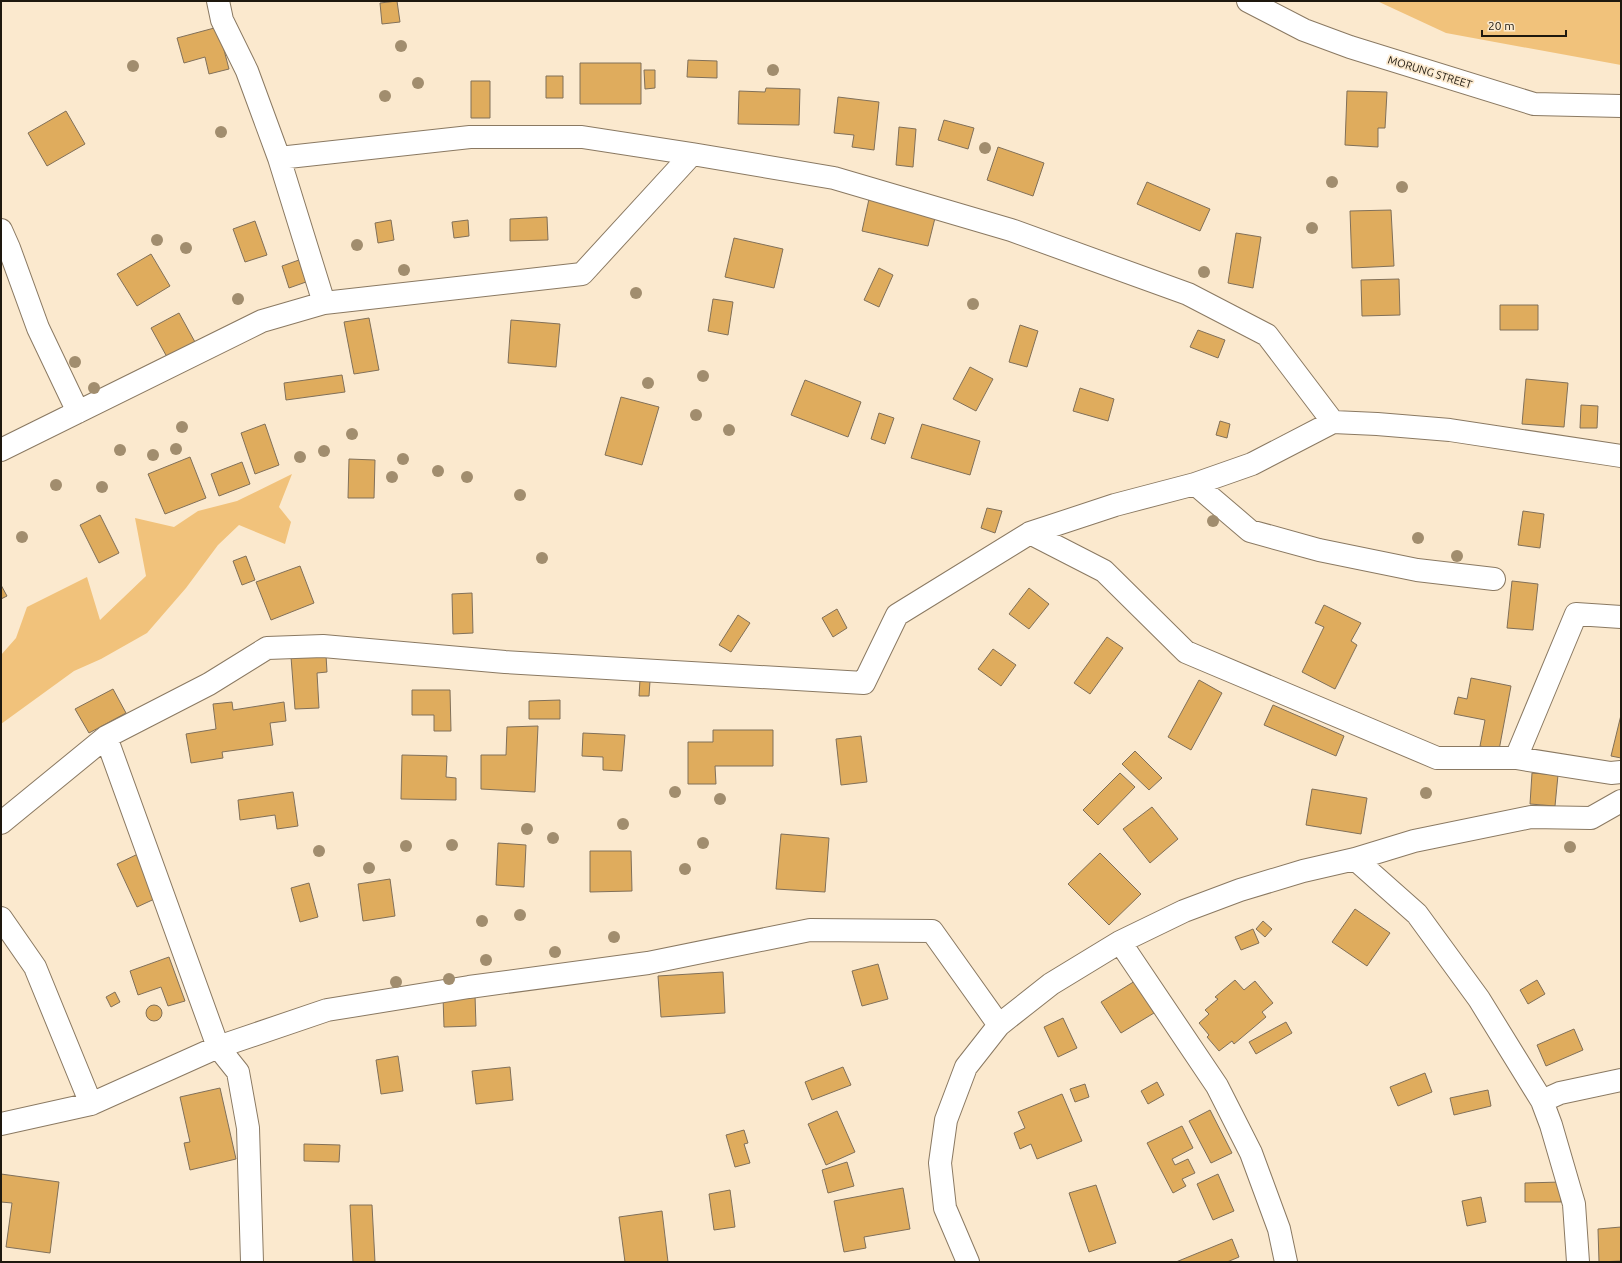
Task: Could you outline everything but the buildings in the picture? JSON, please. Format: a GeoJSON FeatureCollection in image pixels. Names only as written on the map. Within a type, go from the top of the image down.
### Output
{"type":"FeatureCollection","features":[{"type":"Feature","properties":{"kind":"street"},"geometry":{"type":"LineString","coordinates":[[218,1],[222,20],[247,71],[279,158],[324,303]]}},
{"type":"Feature","properties":{"kind":"street","name":"MORUNG STREET"},"geometry":{"type":"LineString","coordinates":[[1248,1],[1304,30],[1350,47],[1534,104],[1621,106]]}},
{"type":"Feature","properties":{"kind":"street"},"geometry":{"type":"LineString","coordinates":[[279,158],[470,137],[582,137],[834,178],[1011,230],[1188,294],[1267,335],[1333,422]]}},
{"type":"Feature","properties":{"kind":"street"},"geometry":{"type":"LineString","coordinates":[[1,450],[262,321],[324,303],[582,274],[692,154]]}},
{"type":"Feature","properties":{"kind":"street"},"geometry":{"type":"LineString","coordinates":[[1,230],[38,328],[78,412]]}},
{"type":"Feature","properties":{"kind":"street"},"geometry":{"type":"LineString","coordinates":[[1,823],[106,737],[209,684],[267,648],[323,646],[520,663],[864,683],[897,615],[1030,533],[1115,505],[1195,484],[1252,464],[1333,422],[1450,430],[1621,456]]}},
{"type":"Feature","properties":{"kind":"street"},"geometry":{"type":"LineString","coordinates":[[1195,484],[1250,531],[1319,550],[1417,570],[1494,579]]}},
{"type":"Feature","properties":{"kind":"street"},"geometry":{"type":"LineString","coordinates":[[1030,533],[1104,571],[1186,652],[1437,758],[1516,758],[1610,773],[1621,772]]}},
{"type":"Feature","properties":{"kind":"street"},"geometry":{"type":"LineString","coordinates":[[1516,758],[1576,614],[1621,618]]}},
{"type":"Feature","properties":{"kind":"street"},"geometry":{"type":"LineString","coordinates":[[106,737],[218,1047],[238,1072],[248,1128],[252,1262]]}},
{"type":"Feature","properties":{"kind":"street"},"geometry":{"type":"LineString","coordinates":[[968,1262],[945,1208],[940,1163],[946,1120],[966,1067],[1000,1024],[1051,984],[1120,942],[1184,911],[1240,890],[1303,871],[1355,859],[1414,841],[1530,817],[1591,818],[1621,801]]}},
{"type":"Feature","properties":{"kind":"street"},"geometry":{"type":"LineString","coordinates":[[1355,859],[1417,914],[1479,999],[1542,1101],[1551,1125],[1574,1204],[1578,1262]]}},
{"type":"Feature","properties":{"kind":"street"},"geometry":{"type":"LineString","coordinates":[[1,918],[35,967],[91,1104]]}},
{"type":"Feature","properties":{"kind":"street"},"geometry":{"type":"LineString","coordinates":[[1,1124],[91,1104],[218,1047],[328,1010],[469,987],[648,963],[810,930],[932,931],[1000,1024]]}},
{"type":"Feature","properties":{"kind":"street"},"geometry":{"type":"LineString","coordinates":[[1120,942],[1217,1086],[1251,1153],[1279,1229],[1286,1262]]}},
{"type":"Feature","properties":{"kind":"street"},"geometry":{"type":"LineString","coordinates":[[1542,1101],[1560,1093],[1621,1080]]}},
{"type":"Feature","properties":{"kind":"shaded area"},"geometry":{"type":"Polygon","coordinates":[[[1377,1],[1621,1],[1621,65],[1446,33],[1377,1]]]}},
{"type":"Feature","properties":{"kind":"shaded area"},"geometry":{"type":"Polygon","coordinates":[[[292,474],[279,507],[291,522],[285,544],[239,525],[218,545],[186,588],[147,633],[101,659],[74,671],[1,724],[1,655],[16,638],[27,607],[87,577],[100,620],[146,576],[135,518],[174,527],[198,511],[237,501],[292,474]]]}}]}
